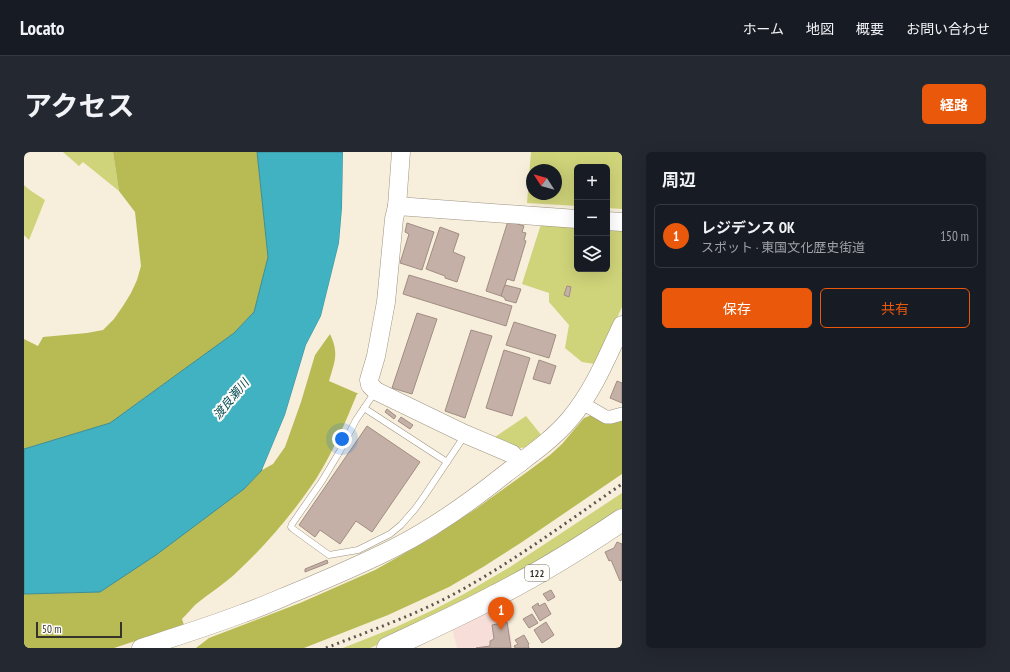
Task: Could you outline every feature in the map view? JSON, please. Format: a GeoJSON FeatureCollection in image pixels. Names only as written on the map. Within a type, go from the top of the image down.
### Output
{"type":"FeatureCollection","features":[{"type":"Feature","properties":{"kind":"highway","name":"122"},"geometry":{"type":"LineString","coordinates":[[388,648],[465,612],[517,585],[622,520]]}},
{"type":"Feature","properties":{"kind":"street"},"geometry":{"type":"LineString","coordinates":[[401,152],[398,206],[394,219],[386,302],[376,356],[369,380],[370,385],[376,391],[465,434],[512,454],[520,462]]}},
{"type":"Feature","properties":{"kind":"street"},"geometry":{"type":"LineString","coordinates":[[398,206],[574,219]]}},
{"type":"Feature","properties":{"kind":"street"},"geometry":{"type":"LineString","coordinates":[[610,221],[622,222]]}},
{"type":"Feature","properties":{"kind":"street"},"geometry":{"type":"LineString","coordinates":[[141,648],[245,613],[395,548],[430,528],[470,501],[531,455],[570,419],[595,382],[622,325]]}},
{"type":"Feature","properties":{"kind":"street"},"geometry":{"type":"LineString","coordinates":[[582,403],[606,417],[622,414]]}},
{"type":"Feature","properties":{"kind":"lane"},"geometry":{"type":"LineString","coordinates":[[376,391],[356,420],[322,481],[291,527],[329,555],[358,550],[396,530],[415,510],[465,434]]}},
{"type":"Feature","properties":{"kind":"lane"},"geometry":{"type":"LineString","coordinates":[[364,408],[447,462]]}},
{"type":"Feature","properties":{"kind":"shaded area"},"geometry":{"type":"Polygon","coordinates":[[[113,152],[257,152],[268,257],[254,312],[234,333],[110,423],[24,449],[24,339],[38,346],[43,337],[103,330],[114,319],[123,306],[137,280],[141,266],[135,212],[119,191],[113,152]]]}},
{"type":"Feature","properties":{"kind":"shaded area"},"geometry":{"type":"Polygon","coordinates":[[[330,334],[333,341],[335,357],[329,381],[359,394],[357,394],[333,448],[316,479],[270,539],[249,561],[233,576],[195,605],[182,619],[184,625],[114,648],[24,648],[24,594],[100,592],[156,555],[244,489],[262,470],[273,464],[285,447],[301,402],[315,355],[330,334]]]}},
{"type":"Feature","properties":{"kind":"shaded area"},"geometry":{"type":"Polygon","coordinates":[[[592,415],[622,419],[622,474],[483,567],[449,587],[388,615],[304,648],[196,648],[209,638],[300,603],[375,570],[430,539],[477,508],[550,455],[562,444],[584,418],[592,415]]]}},
{"type":"Feature","properties":{"kind":"shaded area"},"geometry":{"type":"Polygon","coordinates":[[[505,603],[513,648],[457,648],[452,628],[505,603]]]}},
{"type":"Feature","properties":{"kind":"green space"},"geometry":{"type":"Polygon","coordinates":[[[63,152],[113,152],[119,191],[83,162],[79,166],[63,152]]]}},
{"type":"Feature","properties":{"kind":"green space"},"geometry":{"type":"Polygon","coordinates":[[[531,152],[622,152],[622,209],[610,208],[610,164],[574,164],[574,206],[527,203],[527,200],[562,200],[562,164],[530,164],[531,152]]]}},
{"type":"Feature","properties":{"kind":"green space"},"geometry":{"type":"Polygon","coordinates":[[[24,185],[45,200],[29,240],[24,235],[24,185]]]}},
{"type":"Feature","properties":{"kind":"green space"},"geometry":{"type":"Polygon","coordinates":[[[542,221],[574,224],[574,272],[610,272],[610,226],[622,227],[622,307],[595,364],[582,362],[565,348],[569,325],[549,302],[549,293],[522,284],[542,221]]]}},
{"type":"Feature","properties":{"kind":"green space"},"geometry":{"type":"Polygon","coordinates":[[[526,416],[542,436],[528,447],[520,448],[495,437],[526,416]]]}},
{"type":"Feature","properties":{"kind":"green space"},"geometry":{"type":"Polygon","coordinates":[[[622,493],[622,510],[564,548],[401,634],[370,648],[343,648],[396,627],[464,594],[510,567],[622,493]]]}},
{"type":"Feature","properties":{"kind":"water","name":"渡良瀬川"},"geometry":{"type":"Polygon","coordinates":[[[257,152],[343,152],[342,208],[339,243],[321,316],[306,345],[285,415],[262,470],[244,489],[156,555],[100,592],[24,594],[24,449],[110,423],[234,333],[254,312],[268,257],[257,152]]]}},
{"type":"Feature","properties":{"kind":"pier"},"geometry":{"type":"Polygon","coordinates":[[[343,152],[345,152],[344,208],[341,243],[323,316],[308,345],[287,416],[264,469],[262,470],[285,415],[306,345],[321,316],[339,243],[342,208],[343,152]]]}},
{"type":"Feature","properties":{"kind":"building"},"geometry":{"type":"Polygon","coordinates":[[[508,221],[524,226],[522,232],[526,233],[524,240],[526,241],[514,281],[507,279],[501,296],[486,291],[508,221]]]}},
{"type":"Feature","properties":{"kind":"building"},"geometry":{"type":"Polygon","coordinates":[[[407,223],[434,232],[422,270],[400,263],[409,234],[405,232],[407,223]]]}},
{"type":"Feature","properties":{"kind":"building"},"geometry":{"type":"Polygon","coordinates":[[[440,227],[459,234],[453,252],[465,257],[457,282],[426,269],[440,227]]]}},
{"type":"Feature","properties":{"kind":"building"},"geometry":{"type":"Polygon","coordinates":[[[409,275],[512,306],[506,326],[403,294],[409,275]]]}},
{"type":"Feature","properties":{"kind":"building"},"geometry":{"type":"Polygon","coordinates":[[[505,285],[521,289],[516,303],[505,300],[505,298],[501,296],[505,285]]]}},
{"type":"Feature","properties":{"kind":"building"},"geometry":{"type":"Polygon","coordinates":[[[567,286],[571,287],[569,297],[564,295],[567,286]]]}},
{"type":"Feature","properties":{"kind":"building"},"geometry":{"type":"Polygon","coordinates":[[[417,313],[437,319],[412,394],[392,388],[417,313]]]}},
{"type":"Feature","properties":{"kind":"building"},"geometry":{"type":"Polygon","coordinates":[[[514,322],[556,335],[549,358],[506,345],[514,322]]]}},
{"type":"Feature","properties":{"kind":"building"},"geometry":{"type":"Polygon","coordinates":[[[471,330],[492,336],[465,418],[445,411],[471,330]]]}},
{"type":"Feature","properties":{"kind":"building"},"geometry":{"type":"Polygon","coordinates":[[[504,350],[530,358],[512,416],[486,408],[504,350]]]}},
{"type":"Feature","properties":{"kind":"building"},"geometry":{"type":"Polygon","coordinates":[[[539,360],[556,366],[550,384],[533,379],[539,360]]]}},
{"type":"Feature","properties":{"kind":"building"},"geometry":{"type":"Polygon","coordinates":[[[617,381],[622,383],[622,403],[610,398],[617,381]]]}},
{"type":"Feature","properties":{"kind":"building"},"geometry":{"type":"Polygon","coordinates":[[[387,409],[396,416],[394,419],[385,412],[387,409]]]}},
{"type":"Feature","properties":{"kind":"building"},"geometry":{"type":"Polygon","coordinates":[[[401,417],[413,425],[410,429],[398,421],[401,417]]]}},
{"type":"Feature","properties":{"kind":"building"},"geometry":{"type":"Polygon","coordinates":[[[367,426],[420,462],[372,532],[356,521],[340,544],[320,530],[315,537],[299,525],[367,426]]]}},
{"type":"Feature","properties":{"kind":"building"},"geometry":{"type":"Polygon","coordinates":[[[617,542],[622,544],[622,580],[620,581],[611,560],[609,561],[605,552],[614,548],[617,542]]]}},
{"type":"Feature","properties":{"kind":"building"},"geometry":{"type":"Polygon","coordinates":[[[327,560],[328,563],[305,572],[305,569],[327,560]]]}},
{"type":"Feature","properties":{"kind":"building"},"geometry":{"type":"Polygon","coordinates":[[[551,590],[555,597],[548,601],[543,594],[551,590]]]}},
{"type":"Feature","properties":{"kind":"building"},"geometry":{"type":"Polygon","coordinates":[[[538,603],[539,606],[545,603],[551,614],[540,621],[532,607],[538,603]]]}},
{"type":"Feature","properties":{"kind":"building"},"geometry":{"type":"Polygon","coordinates":[[[532,614],[538,623],[529,628],[523,619],[532,614]]]}},
{"type":"Feature","properties":{"kind":"building"},"geometry":{"type":"Polygon","coordinates":[[[507,622],[511,648],[476,648],[490,646],[490,641],[494,639],[492,625],[507,622]]]}},
{"type":"Feature","properties":{"kind":"building"},"geometry":{"type":"Polygon","coordinates":[[[546,622],[554,635],[542,643],[534,630],[546,622]]]}},
{"type":"Feature","properties":{"kind":"building"},"geometry":{"type":"Polygon","coordinates":[[[524,635],[529,644],[529,648],[515,648],[514,646],[518,644],[515,640],[524,635]]]}},
{"type":"Feature","properties":{"kind":"railway"},"geometry":{"type":"LineString","coordinates":[[326,648],[407,616],[476,582],[519,555],[622,484]]}},
{"type":"Feature","properties":{"kind":"place","name":"レジデンス OK"},"geometry":{"type":"Point","coordinates":[501,630]}}]}
